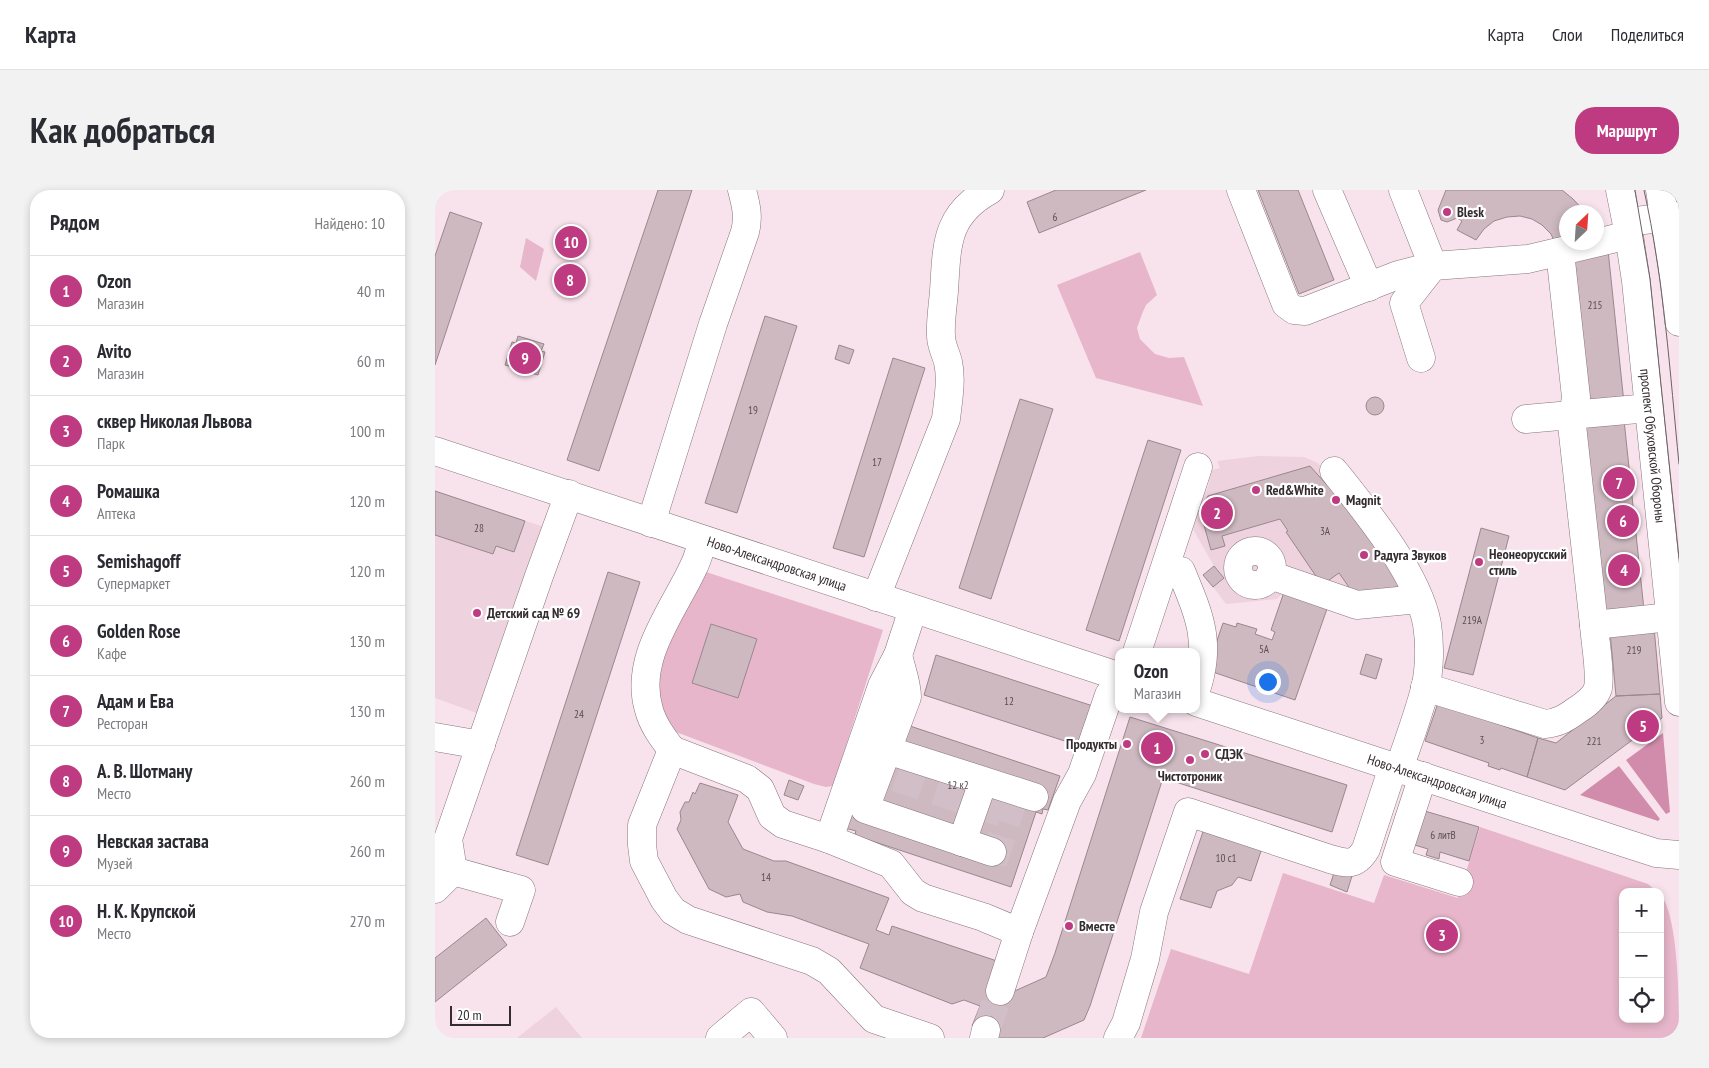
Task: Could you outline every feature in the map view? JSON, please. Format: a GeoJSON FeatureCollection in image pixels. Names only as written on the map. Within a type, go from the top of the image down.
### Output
{"type":"FeatureCollection","features":[{"type":"Feature","properties":{"kind":"street"},"geometry":{"type":"LineString","coordinates":[[651,522],[713,324],[745,232],[748,221],[742,190]]}},
{"type":"Feature","properties":{"kind":"street"},"geometry":{"type":"LineString","coordinates":[[877,597],[946,419],[949,389],[948,364],[941,337],[947,246],[954,226],[963,210],[979,196],[990,190]]}},
{"type":"Feature","properties":{"kind":"street"},"geometry":{"type":"LineString","coordinates":[[1241,190],[1285,304],[1294,310],[1305,311],[1399,275],[1433,266],[1528,259],[1560,252],[1628,228],[1672,216]]}},
{"type":"Feature","properties":{"kind":"street"},"geometry":{"type":"LineString","coordinates":[[1327,190],[1369,287]]}},
{"type":"Feature","properties":{"kind":"street"},"geometry":{"type":"LineString","coordinates":[[1403,190],[1433,266]]}},
{"type":"Feature","properties":{"kind":"street","name":"проспект Обуховской Обороны"},"geometry":{"type":"LineString","coordinates":[[1620,190],[1628,228],[1649,408],[1679,702]]}},
{"type":"Feature","properties":{"kind":"street"},"geometry":{"type":"LineString","coordinates":[[1660,190],[1672,216],[1679,322]]}},
{"type":"Feature","properties":{"kind":"street"},"geometry":{"type":"LineString","coordinates":[[1425,688],[1545,724],[1556,723],[1587,704],[1598,688],[1594,625],[1572,425],[1576,397],[1560,252]]}},
{"type":"Feature","properties":{"kind":"street"},"geometry":{"type":"LineString","coordinates":[[1421,358],[1404,303],[1433,266]]}},
{"type":"Feature","properties":{"kind":"street"},"geometry":{"type":"LineString","coordinates":[[1526,419],[1649,408]]}},
{"type":"Feature","properties":{"kind":"street","name":"Ново-Александровская улица"},"geometry":{"type":"LineString","coordinates":[[435,451],[1115,675]]}},
{"type":"Feature","properties":{"kind":"street"},"geometry":{"type":"LineString","coordinates":[[1138,648],[1198,467]]}},
{"type":"Feature","properties":{"kind":"street"},"geometry":{"type":"LineString","coordinates":[[1334,471],[1361,504],[1407,574],[1419,599],[1427,624],[1428,656],[1425,688],[1405,770],[1395,862],[1459,882]]}},
{"type":"Feature","properties":{"kind":"street"},"geometry":{"type":"LineString","coordinates":[[444,880],[448,839],[569,494]]}},
{"type":"Feature","properties":{"kind":"street"},"geometry":{"type":"LineString","coordinates":[[703,540],[695,565],[657,638],[649,662],[645,686],[649,710],[659,733],[672,750],[747,779],[760,789],[772,816],[783,824],[829,839],[891,864],[913,892],[923,898],[983,917],[1019,932]]}},
{"type":"Feature","properties":{"kind":"street"},"geometry":{"type":"LineString","coordinates":[[1181,571],[1199,615],[1205,652],[1200,677]]}},
{"type":"Feature","properties":{"kind":"street"},"geometry":{"type":"LineString","coordinates":[[1270,575],[1357,606],[1419,599]]}},
{"type":"Feature","properties":{"kind":"street"},"geometry":{"type":"LineString","coordinates":[[829,839],[882,686],[899,673],[913,610]]}},
{"type":"Feature","properties":{"kind":"street"},"geometry":{"type":"LineString","coordinates":[[1594,625],[1670,618]]}},
{"type":"Feature","properties":{"kind":"street"},"geometry":{"type":"LineString","coordinates":[[899,673],[907,686],[907,697],[865,809],[992,852]]}},
{"type":"Feature","properties":{"kind":"street"},"geometry":{"type":"LineString","coordinates":[[1000,991],[1019,932],[1067,801],[1082,774],[1109,695],[1115,688]]}},
{"type":"Feature","properties":{"kind":"street","name":"Ново-Александровская улица"},"geometry":{"type":"LineString","coordinates":[[1200,703],[1640,848],[1656,853],[1679,855]]}},
{"type":"Feature","properties":{"kind":"street"},"geometry":{"type":"LineString","coordinates":[[435,737],[481,745]]}},
{"type":"Feature","properties":{"kind":"street"},"geometry":{"type":"LineString","coordinates":[[672,750],[642,826],[641,845],[645,861],[664,899],[673,911],[688,920],[812,961],[829,971],[874,1019],[930,1038]]}},
{"type":"Feature","properties":{"kind":"street"},"geometry":{"type":"LineString","coordinates":[[887,750],[1034,797]]}},
{"type":"Feature","properties":{"kind":"street"},"geometry":{"type":"LineString","coordinates":[[1118,1038],[1126,1023],[1145,959],[1154,912],[1188,812],[1336,861],[1351,863],[1360,859],[1366,849],[1405,770]]}},
{"type":"Feature","properties":{"kind":"street"},"geometry":{"type":"LineString","coordinates":[[962,842],[983,782]]}},
{"type":"Feature","properties":{"kind":"street"},"geometry":{"type":"LineString","coordinates":[[435,851],[444,880]]}},
{"type":"Feature","properties":{"kind":"street"},"geometry":{"type":"LineString","coordinates":[[444,880],[521,890],[510,922]]}},
{"type":"Feature","properties":{"kind":"street"},"geometry":{"type":"LineString","coordinates":[[720,1038],[751,1012],[773,1038]]}},
{"type":"Feature","properties":{"kind":"shaded area"},"geometry":{"type":"Polygon","coordinates":[[[526,238],[544,249],[536,281],[520,267],[526,238]]]}},
{"type":"Feature","properties":{"kind":"shaded area"},"geometry":{"type":"Polygon","coordinates":[[[1140,252],[1157,295],[1146,305],[1142,314],[1137,328],[1140,339],[1155,354],[1169,358],[1184,357],[1203,406],[1096,378],[1057,285],[1140,252]]]}},
{"type":"Feature","properties":{"kind":"shaded area"},"geometry":{"type":"Polygon","coordinates":[[[1258,456],[1304,457],[1318,463],[1407,589],[1405,598],[1295,581],[1277,599],[1226,604],[1213,587],[1224,577],[1214,566],[1194,531],[1192,515],[1195,500],[1207,490],[1212,470],[1220,468],[1217,461],[1258,456]]]}},
{"type":"Feature","properties":{"kind":"shaded area","name":"Детский сад № 69"},"geometry":{"type":"Polygon","coordinates":[[[435,491],[547,528],[485,716],[435,698],[435,491]]]}},
{"type":"Feature","properties":{"kind":"shaded area"},"geometry":{"type":"Polygon","coordinates":[[[703,571],[883,630],[833,786],[826,787],[814,784],[668,729],[658,713],[661,646],[703,571]]]}},
{"type":"Feature","properties":{"kind":"shaded area"},"geometry":{"type":"Polygon","coordinates":[[[1663,733],[1670,812],[1666,814],[1626,760],[1663,733]]]}},
{"type":"Feature","properties":{"kind":"shaded area"},"geometry":{"type":"Polygon","coordinates":[[[1619,766],[1660,819],[1658,821],[1580,795],[1619,766]]]}},
{"type":"Feature","properties":{"kind":"shaded area"},"geometry":{"type":"Polygon","coordinates":[[[1480,827],[1648,884],[1652,888],[1619,888],[1619,1023],[1664,1023],[1664,901],[1671,921],[1677,961],[1679,1038],[1141,1038],[1171,949],[1249,974],[1283,873],[1374,903],[1384,875],[1458,898],[1480,827]]]}},
{"type":"Feature","properties":{"kind":"shaded area"},"geometry":{"type":"Polygon","coordinates":[[[556,1007],[582,1038],[517,1038],[556,1007]]]}},
{"type":"Feature","properties":{"kind":"building"},"geometry":{"type":"Polygon","coordinates":[[[658,190],[692,190],[599,471],[567,460],[658,190]]]}},
{"type":"Feature","properties":{"kind":"building"},"geometry":{"type":"Polygon","coordinates":[[[1056,190],[1146,190],[1039,233],[1027,202],[1056,190]]]}},
{"type":"Feature","properties":{"kind":"building"},"geometry":{"type":"Polygon","coordinates":[[[1258,190],[1298,190],[1334,280],[1299,294],[1258,190]]]}},
{"type":"Feature","properties":{"kind":"building"},"geometry":{"type":"Polygon","coordinates":[[[1446,190],[1562,190],[1579,205],[1559,205],[1559,244],[1556,245],[1551,234],[1532,219],[1520,216],[1494,221],[1484,229],[1476,240],[1457,230],[1462,221],[1457,218],[1447,222],[1441,220],[1438,210],[1446,190]]]}},
{"type":"Feature","properties":{"kind":"building"},"geometry":{"type":"Polygon","coordinates":[[[450,212],[482,223],[435,365],[435,256],[450,212]]]}},
{"type":"Feature","properties":{"kind":"building"},"geometry":{"type":"Polygon","coordinates":[[[1608,250],[1624,403],[1587,407],[1571,254],[1608,250]]]}},
{"type":"Feature","properties":{"kind":"building"},"geometry":{"type":"Polygon","coordinates":[[[765,316],[797,326],[737,513],[705,503],[765,316]]]}},
{"type":"Feature","properties":{"kind":"building"},"geometry":{"type":"Polygon","coordinates":[[[518,336],[544,344],[541,351],[545,352],[538,375],[505,365],[512,342],[516,343],[518,336]]]}},
{"type":"Feature","properties":{"kind":"building"},"geometry":{"type":"Polygon","coordinates":[[[839,345],[854,350],[849,364],[835,359],[839,345]]]}},
{"type":"Feature","properties":{"kind":"building"},"geometry":{"type":"Polygon","coordinates":[[[893,358],[925,368],[864,557],[833,548],[893,358]]]}},
{"type":"Feature","properties":{"kind":"building"},"geometry":{"type":"Polygon","coordinates":[[[1375,397],[1381,400],[1384,406],[1381,412],[1375,415],[1369,412],[1366,406],[1369,400],[1375,397]]]}},
{"type":"Feature","properties":{"kind":"building"},"geometry":{"type":"Polygon","coordinates":[[[1020,399],[1053,409],[991,599],[959,588],[1020,399]]]}},
{"type":"Feature","properties":{"kind":"building"},"geometry":{"type":"Polygon","coordinates":[[[1624,420],[1644,610],[1600,614],[1581,424],[1624,420]]]}},
{"type":"Feature","properties":{"kind":"building"},"geometry":{"type":"Polygon","coordinates":[[[1148,440],[1181,450],[1119,641],[1086,630],[1148,440]]]}},
{"type":"Feature","properties":{"kind":"building"},"geometry":{"type":"Polygon","coordinates":[[[1310,466],[1337,493],[1405,590],[1356,597],[1339,573],[1322,585],[1286,532],[1288,531],[1280,519],[1222,536],[1225,546],[1211,550],[1200,511],[1208,496],[1310,466]]]}},
{"type":"Feature","properties":{"kind":"building"},"geometry":{"type":"Polygon","coordinates":[[[435,491],[525,521],[514,552],[496,546],[493,554],[435,535],[435,491]]]}},
{"type":"Feature","properties":{"kind":"building"},"geometry":{"type":"Polygon","coordinates":[[[1481,528],[1509,536],[1473,675],[1444,668],[1481,528]]]}},
{"type":"Feature","properties":{"kind":"building"},"geometry":{"type":"Polygon","coordinates":[[[1214,566],[1224,578],[1213,587],[1203,575],[1214,566]]]}},
{"type":"Feature","properties":{"kind":"building"},"geometry":{"type":"Polygon","coordinates":[[[608,572],[640,582],[548,865],[516,855],[608,572]]]}},
{"type":"Feature","properties":{"kind":"building"},"geometry":{"type":"Polygon","coordinates":[[[1284,592],[1328,606],[1295,700],[1207,670],[1223,623],[1236,627],[1237,623],[1257,629],[1255,634],[1272,640],[1275,632],[1271,630],[1284,592]]]}},
{"type":"Feature","properties":{"kind":"building"},"geometry":{"type":"Polygon","coordinates":[[[711,624],[757,639],[738,698],[692,683],[711,624]]]}},
{"type":"Feature","properties":{"kind":"building"},"geometry":{"type":"Polygon","coordinates":[[[1654,627],[1660,694],[1616,696],[1610,632],[1654,627]]]}},
{"type":"Feature","properties":{"kind":"building"},"geometry":{"type":"Polygon","coordinates":[[[1366,654],[1382,659],[1376,679],[1360,674],[1366,654]]]}},
{"type":"Feature","properties":{"kind":"building"},"geometry":{"type":"Polygon","coordinates":[[[936,655],[1096,707],[1083,747],[924,695],[936,655]]]}},
{"type":"Feature","properties":{"kind":"building"},"geometry":{"type":"Polygon","coordinates":[[[1660,694],[1662,718],[1565,790],[1527,777],[1538,738],[1556,743],[1616,696],[1660,694]]]}},
{"type":"Feature","properties":{"kind":"building"},"geometry":{"type":"Polygon","coordinates":[[[1438,703],[1538,738],[1527,777],[1501,768],[1500,770],[1488,766],[1489,763],[1425,741],[1438,703]]]}},
{"type":"Feature","properties":{"kind":"building"},"geometry":{"type":"Polygon","coordinates":[[[911,704],[904,724],[1060,776],[1048,810],[1043,809],[1042,814],[1036,812],[1011,887],[860,837],[855,834],[856,831],[845,828],[911,704]]]}},
{"type":"Feature","properties":{"kind":"building"},"geometry":{"type":"Polygon","coordinates":[[[1130,717],[1347,785],[1332,832],[1163,778],[1084,1020],[1043,1038],[999,1038],[995,1034],[972,1026],[980,1006],[964,1000],[952,1004],[860,968],[869,944],[792,916],[767,912],[743,902],[740,894],[726,897],[709,889],[677,829],[681,820],[680,812],[685,802],[689,802],[693,792],[695,794],[700,783],[738,795],[728,822],[743,849],[774,861],[786,861],[889,898],[876,930],[889,935],[892,926],[1000,962],[1008,994],[1046,977],[1130,717]]]}},
{"type":"Feature","properties":{"kind":"building"},"geometry":{"type":"Polygon","coordinates":[[[789,780],[804,786],[798,800],[784,795],[789,780]]]}},
{"type":"Feature","properties":{"kind":"building"},"geometry":{"type":"Polygon","coordinates":[[[1418,809],[1479,827],[1469,861],[1440,852],[1439,859],[1426,855],[1428,849],[1408,843],[1418,809]]]}},
{"type":"Feature","properties":{"kind":"building"},"geometry":{"type":"Polygon","coordinates":[[[1205,826],[1263,845],[1251,881],[1238,877],[1232,885],[1217,891],[1211,908],[1180,899],[1205,826]]]}},
{"type":"Feature","properties":{"kind":"building"},"geometry":{"type":"Polygon","coordinates":[[[1335,870],[1352,876],[1347,892],[1330,885],[1335,870]]]}},
{"type":"Feature","properties":{"kind":"building"},"geometry":{"type":"Polygon","coordinates":[[[486,918],[507,945],[435,1002],[435,958],[486,918]]]}},
{"type":"Feature","properties":{"kind":"tunnel"},"geometry":{"type":"LineString","coordinates":[[875,755],[870,769],[1008,815]]}},
{"type":"Feature","properties":{"kind":"tunnel"},"geometry":{"type":"LineString","coordinates":[[993,863],[1014,798]]}},
{"type":"Feature","properties":{"kind":"tunnel"},"geometry":{"type":"LineString","coordinates":[[986,1030],[1000,991]]}},
{"type":"Feature","properties":{"kind":"tram line"},"geometry":{"type":"LineString","coordinates":[[1635,190],[1650,279],[1679,558]]}},
{"type":"Feature","properties":{"kind":"tram line"},"geometry":{"type":"LineString","coordinates":[[1644,190],[1657,258],[1679,464]]}},
{"type":"Feature","properties":{"kind":"place","name":"Blesk"},"geometry":{"type":"Point","coordinates":[1447,212]}},
{"type":"Feature","properties":{"kind":"place","name":"Н. К. Крупской"},"geometry":{"type":"Point","coordinates":[571,242]}},
{"type":"Feature","properties":{"kind":"place","name":"А. В. Шотману"},"geometry":{"type":"Point","coordinates":[570,280]}},
{"type":"Feature","properties":{"kind":"place","name":"Невская застава"},"geometry":{"type":"Point","coordinates":[525,358]}},
{"type":"Feature","properties":{"kind":"place","name":"Адам и Ева"},"geometry":{"type":"Point","coordinates":[1619,483]}},
{"type":"Feature","properties":{"kind":"place","name":"Red&White"},"geometry":{"type":"Point","coordinates":[1256,490]}},
{"type":"Feature","properties":{"kind":"place","name":"Magnit"},"geometry":{"type":"Point","coordinates":[1336,500]}},
{"type":"Feature","properties":{"kind":"place","name":"Avito"},"geometry":{"type":"Point","coordinates":[1217,513]}},
{"type":"Feature","properties":{"kind":"place","name":"Golden Rose"},"geometry":{"type":"Point","coordinates":[1623,521]}},
{"type":"Feature","properties":{"kind":"place","name":"Радуга Звуков"},"geometry":{"type":"Point","coordinates":[1364,555]}},
{"type":"Feature","properties":{"kind":"place","name":"Неонеорусский стиль"},"geometry":{"type":"Point","coordinates":[1479,562]}},
{"type":"Feature","properties":{"kind":"place","name":"Ромашка"},"geometry":{"type":"Point","coordinates":[1624,570]}},
{"type":"Feature","properties":{"kind":"place","name":"Детский сад № 69"},"geometry":{"type":"Point","coordinates":[477,613]}},
{"type":"Feature","properties":{"kind":"place","name":"Semishagoff"},"geometry":{"type":"Point","coordinates":[1643,726]}},
{"type":"Feature","properties":{"kind":"place","name":"Продукты"},"geometry":{"type":"Point","coordinates":[1127,744]}},
{"type":"Feature","properties":{"kind":"place","name":"Ozon"},"geometry":{"type":"Point","coordinates":[1157,748]}},
{"type":"Feature","properties":{"kind":"place","name":"СДЭК"},"geometry":{"type":"Point","coordinates":[1205,754]}},
{"type":"Feature","properties":{"kind":"place","name":"Чистотроник"},"geometry":{"type":"Point","coordinates":[1190,760]}},
{"type":"Feature","properties":{"kind":"place","name":"Вместе"},"geometry":{"type":"Point","coordinates":[1069,926]}},
{"type":"Feature","properties":{"kind":"place","name":"сквер Николая Львова"},"geometry":{"type":"Point","coordinates":[1442,935]}}]}
